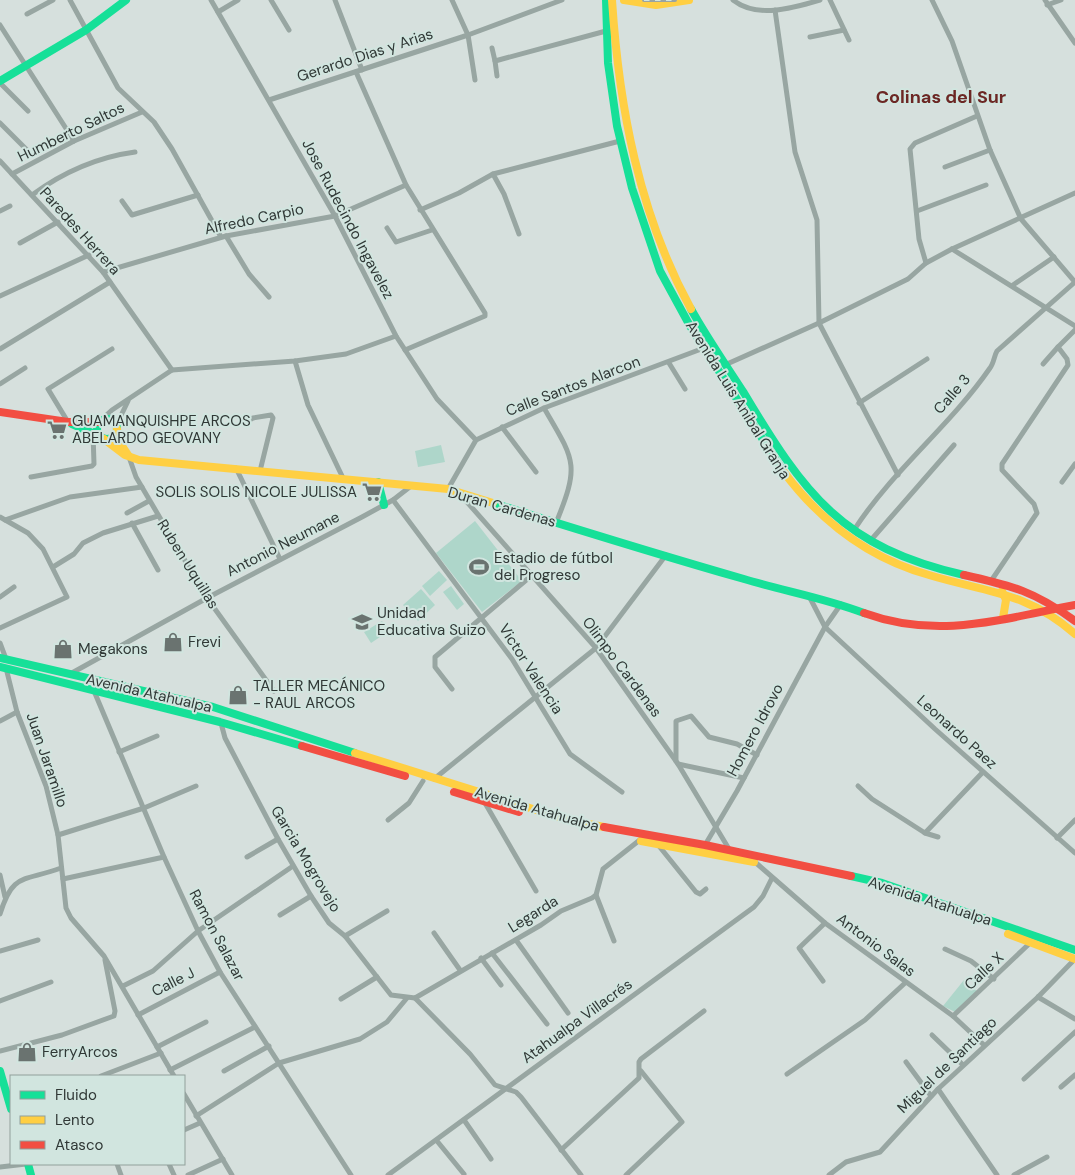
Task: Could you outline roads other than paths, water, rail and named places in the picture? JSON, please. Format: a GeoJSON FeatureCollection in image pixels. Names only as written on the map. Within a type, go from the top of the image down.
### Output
{"type":"FeatureCollection","features":[{"type":"Feature","properties":{"kind":"main road"},"geometry":{"type":"LineString","coordinates":[[0,82],[86,30],[126,0]]}},
{"type":"Feature","properties":{"kind":"main road","name":"Avenida Luis Anibal Granja"},"geometry":{"type":"LineString","coordinates":[[606,0],[606,31],[620,141],[633,194],[666,284],[758,438],[792,486],[840,534],[896,565],[939,578],[1026,599],[1045,610],[1075,634]]}},
{"type":"Feature","properties":{"kind":"main road","name":"Avenida Luis Anibal Granja"},"geometry":{"type":"LineString","coordinates":[[612,0],[619,74],[630,141],[642,190],[677,282],[800,481],[820,502],[854,530],[893,553],[941,570],[1030,592],[1075,621]]}},
{"type":"Feature","properties":{"kind":"main road"},"geometry":{"type":"LineString","coordinates":[[624,0],[653,6],[676,4],[689,0]]}},
{"type":"Feature","properties":{"kind":"main road"},"geometry":{"type":"LineString","coordinates":[[0,412],[68,422],[110,419],[116,427],[120,443],[129,457]]}},
{"type":"Feature","properties":{"kind":"main road"},"geometry":{"type":"LineString","coordinates":[[98,436],[96,430],[100,421]]}},
{"type":"Feature","properties":{"kind":"main road"},"geometry":{"type":"LineString","coordinates":[[68,422],[98,436],[129,457]]}},
{"type":"Feature","properties":{"kind":"main road"},"geometry":{"type":"LineString","coordinates":[[98,436],[111,438],[116,427]]}},
{"type":"Feature","properties":{"kind":"main road","name":"Duran Cardenas"},"geometry":{"type":"LineString","coordinates":[[129,457],[139,460],[343,478],[448,490],[666,555],[841,604],[868,614],[926,627],[959,627],[1075,606]]}},
{"type":"Feature","properties":{"kind":"main road"},"geometry":{"type":"LineString","coordinates":[[378,482],[384,505]]}},
{"type":"Feature","properties":{"kind":"main road"},"geometry":{"type":"LineString","coordinates":[[1002,592],[1006,600],[1003,618]]}},
{"type":"Feature","properties":{"kind":"main road","name":"Avenida Atahualpa"},"geometry":{"type":"LineString","coordinates":[[3,658],[213,708],[433,779],[568,820],[642,838],[657,844],[755,862],[872,887],[1075,959]]}},
{"type":"Feature","properties":{"kind":"main road","name":"Avenida Atahualpa"},"geometry":{"type":"LineString","coordinates":[[3,668],[220,722],[423,781],[484,803],[584,829],[642,838],[705,844],[882,883],[1075,950]]}},
{"type":"Feature","properties":{"kind":"main road"},"geometry":{"type":"LineString","coordinates":[[0,1071],[3,1091],[10,1107]]}},
{"type":"Feature","properties":{"kind":"street"},"geometry":{"type":"LineString","coordinates":[[27,14],[53,0]]}},
{"type":"Feature","properties":{"kind":"street"},"geometry":{"type":"LineString","coordinates":[[70,0],[118,88],[154,122],[224,236],[249,274],[269,297]]}},
{"type":"Feature","properties":{"kind":"street","name":"Jose Rudecindo Ingavelez"},"geometry":{"type":"LineString","coordinates":[[211,0],[335,216],[396,336],[438,399],[476,440]]}},
{"type":"Feature","properties":{"kind":"street"},"geometry":{"type":"LineString","coordinates":[[218,12],[237,0]]}},
{"type":"Feature","properties":{"kind":"street"},"geometry":{"type":"LineString","coordinates":[[271,0],[289,30]]}},
{"type":"Feature","properties":{"kind":"street"},"geometry":{"type":"LineString","coordinates":[[335,0],[362,70]]}},
{"type":"Feature","properties":{"kind":"street"},"geometry":{"type":"LineString","coordinates":[[452,0],[468,35],[475,80]]}},
{"type":"Feature","properties":{"kind":"street","name":"Gerardo Dias y Arias"},"geometry":{"type":"LineString","coordinates":[[269,100],[468,35],[562,0]]}},
{"type":"Feature","properties":{"kind":"street"},"geometry":{"type":"LineString","coordinates":[[734,0],[740,6],[756,10],[775,10],[800,6],[820,0]]}},
{"type":"Feature","properties":{"kind":"street"},"geometry":{"type":"LineString","coordinates":[[830,0],[849,40]]}},
{"type":"Feature","properties":{"kind":"street"},"geometry":{"type":"LineString","coordinates":[[932,0],[964,74],[990,150],[1021,220],[1075,282]]}},
{"type":"Feature","properties":{"kind":"street"},"geometry":{"type":"LineString","coordinates":[[1061,0],[1046,3],[1072,35],[1075,42]]}},
{"type":"Feature","properties":{"kind":"street"},"geometry":{"type":"LineString","coordinates":[[775,10],[795,152],[816,220],[819,323],[898,475]]}},
{"type":"Feature","properties":{"kind":"street"},"geometry":{"type":"LineString","coordinates":[[0,25],[74,141]]}},
{"type":"Feature","properties":{"kind":"street"},"geometry":{"type":"LineString","coordinates":[[810,37],[844,30]]}},
{"type":"Feature","properties":{"kind":"street"},"geometry":{"type":"LineString","coordinates":[[495,61],[606,31]]}},
{"type":"Feature","properties":{"kind":"street"},"geometry":{"type":"LineString","coordinates":[[492,48],[497,76]]}},
{"type":"Feature","properties":{"kind":"street"},"geometry":{"type":"LineString","coordinates":[[356,72],[406,184],[420,210],[484,309],[484,316],[405,350]]}},
{"type":"Feature","properties":{"kind":"street"},"geometry":{"type":"LineString","coordinates":[[0,82],[28,112]]}},
{"type":"Feature","properties":{"kind":"street","name":"Humberto Saltos"},"geometry":{"type":"LineString","coordinates":[[12,174],[74,141],[142,112]]}},
{"type":"Feature","properties":{"kind":"street"},"geometry":{"type":"LineString","coordinates":[[926,264],[919,239],[910,153],[911,146],[977,116]]}},
{"type":"Feature","properties":{"kind":"street"},"geometry":{"type":"LineString","coordinates":[[0,123],[27,150]]}},
{"type":"Feature","properties":{"kind":"street"},"geometry":{"type":"LineString","coordinates":[[420,210],[459,193],[494,174],[620,141]]}},
{"type":"Feature","properties":{"kind":"street"},"geometry":{"type":"LineString","coordinates":[[945,167],[990,150]]}},
{"type":"Feature","properties":{"kind":"street"},"geometry":{"type":"LineString","coordinates":[[32,195],[50,181],[110,155],[135,152]]}},
{"type":"Feature","properties":{"kind":"street","name":"Paredes Herrera"},"geometry":{"type":"LineString","coordinates":[[0,161],[103,272],[172,370]]}},
{"type":"Feature","properties":{"kind":"street"},"geometry":{"type":"LineString","coordinates":[[0,172],[7,169]]}},
{"type":"Feature","properties":{"kind":"street"},"geometry":{"type":"LineString","coordinates":[[494,174],[504,194],[519,234]]}},
{"type":"Feature","properties":{"kind":"street","name":"Alfredo Carpio"},"geometry":{"type":"LineString","coordinates":[[103,272],[224,236],[335,216],[406,184]]}},
{"type":"Feature","properties":{"kind":"street"},"geometry":{"type":"LineString","coordinates":[[917,211],[986,185]]}},
{"type":"Feature","properties":{"kind":"street"},"geometry":{"type":"LineString","coordinates":[[727,364],[819,323],[908,279],[926,264],[952,249],[1021,220],[1075,194]]}},
{"type":"Feature","properties":{"kind":"street"},"geometry":{"type":"LineString","coordinates":[[122,201],[132,215],[198,195]]}},
{"type":"Feature","properties":{"kind":"street"},"geometry":{"type":"LineString","coordinates":[[0,211],[10,206]]}},
{"type":"Feature","properties":{"kind":"street"},"geometry":{"type":"LineString","coordinates":[[20,243],[58,222]]}},
{"type":"Feature","properties":{"kind":"street"},"geometry":{"type":"LineString","coordinates":[[387,228],[396,242],[432,230]]}},
{"type":"Feature","properties":{"kind":"street"},"geometry":{"type":"LineString","coordinates":[[952,249],[1013,285],[1075,326]]}},
{"type":"Feature","properties":{"kind":"street"},"geometry":{"type":"LineString","coordinates":[[0,296],[89,255]]}},
{"type":"Feature","properties":{"kind":"street"},"geometry":{"type":"LineString","coordinates":[[1013,285],[1054,258]]}},
{"type":"Feature","properties":{"kind":"street"},"geometry":{"type":"LineString","coordinates":[[0,349],[110,282]]}},
{"type":"Feature","properties":{"kind":"street","name":"Calle 3"},"geometry":{"type":"LineString","coordinates":[[854,530],[898,475],[977,385],[991,366],[996,352],[1045,306],[1075,282]]}},
{"type":"Feature","properties":{"kind":"street"},"geometry":{"type":"LineString","coordinates":[[1043,364],[1075,330]]}},
{"type":"Feature","properties":{"kind":"street"},"geometry":{"type":"LineString","coordinates":[[100,421],[172,370],[295,361],[346,354],[396,336]]}},
{"type":"Feature","properties":{"kind":"street"},"geometry":{"type":"LineString","coordinates":[[991,581],[1037,513],[1034,504],[1002,470],[1002,464],[1068,365],[1067,359],[1058,346]]}},
{"type":"Feature","properties":{"kind":"street","name":"Calle Santos Alarcon"},"geometry":{"type":"LineString","coordinates":[[476,440],[544,408],[704,348]]}},
{"type":"Feature","properties":{"kind":"street"},"geometry":{"type":"LineString","coordinates":[[68,422],[48,389],[112,349]]}},
{"type":"Feature","properties":{"kind":"street"},"geometry":{"type":"LineString","coordinates":[[859,403],[927,359]]}},
{"type":"Feature","properties":{"kind":"street"},"geometry":{"type":"LineString","coordinates":[[295,361],[308,405],[343,478]]}},
{"type":"Feature","properties":{"kind":"street"},"geometry":{"type":"LineString","coordinates":[[669,362],[686,389]]}},
{"type":"Feature","properties":{"kind":"street"},"geometry":{"type":"LineString","coordinates":[[0,384],[25,368]]}},
{"type":"Feature","properties":{"kind":"street"},"geometry":{"type":"LineString","coordinates":[[116,427],[121,412],[129,399]]}},
{"type":"Feature","properties":{"kind":"street"},"geometry":{"type":"LineString","coordinates":[[544,408],[573,464],[571,483],[556,523]]}},
{"type":"Feature","properties":{"kind":"street"},"geometry":{"type":"LineString","coordinates":[[244,423],[253,418],[271,415],[274,418],[260,471]]}},
{"type":"Feature","properties":{"kind":"street"},"geometry":{"type":"LineString","coordinates":[[502,427],[536,472]]}},
{"type":"Feature","properties":{"kind":"street"},"geometry":{"type":"LineString","coordinates":[[31,477],[92,466],[94,464],[98,436]]}},
{"type":"Feature","properties":{"kind":"street"},"geometry":{"type":"LineString","coordinates":[[448,490],[476,440]]}},
{"type":"Feature","properties":{"kind":"street"},"geometry":{"type":"LineString","coordinates":[[871,540],[954,444]]}},
{"type":"Feature","properties":{"kind":"street","name":"Ruben Uquillas"},"geometry":{"type":"LineString","coordinates":[[129,457],[149,501],[207,598],[274,691]]}},
{"type":"Feature","properties":{"kind":"street"},"geometry":{"type":"LineString","coordinates":[[1062,482],[1075,464]]}},
{"type":"Feature","properties":{"kind":"street"},"geometry":{"type":"LineString","coordinates":[[236,468],[280,559]]}},
{"type":"Feature","properties":{"kind":"street","name":"Antonio Neumane"},"geometry":{"type":"LineString","coordinates":[[59,681],[207,598],[384,505],[411,486]]}},
{"type":"Feature","properties":{"kind":"street"},"geometry":{"type":"LineString","coordinates":[[3,518],[70,497],[142,488]]}},
{"type":"Feature","properties":{"kind":"street","name":"Olimpo Cardenas"},"geometry":{"type":"LineString","coordinates":[[459,493],[596,648],[677,762],[729,850]]}},
{"type":"Feature","properties":{"kind":"street","name":"Victor Valencia"},"geometry":{"type":"LineString","coordinates":[[393,500],[483,619],[535,696],[570,754],[622,792]]}},
{"type":"Feature","properties":{"kind":"street"},"geometry":{"type":"LineString","coordinates":[[127,513],[149,501]]}},
{"type":"Feature","properties":{"kind":"street"},"geometry":{"type":"LineString","coordinates":[[53,567],[74,554],[83,543],[114,528],[158,516]]}},
{"type":"Feature","properties":{"kind":"street"},"geometry":{"type":"LineString","coordinates":[[0,628],[67,597],[43,549],[28,533],[3,518]]}},
{"type":"Feature","properties":{"kind":"street"},"geometry":{"type":"LineString","coordinates":[[132,523],[158,570]]}},
{"type":"Feature","properties":{"kind":"street"},"geometry":{"type":"LineString","coordinates":[[433,779],[596,648],[666,555]]}},
{"type":"Feature","properties":{"kind":"street"},"geometry":{"type":"LineString","coordinates":[[452,689],[435,667],[435,658],[483,619],[531,576]]}},
{"type":"Feature","properties":{"kind":"street"},"geometry":{"type":"LineString","coordinates":[[0,597],[14,587]]}},
{"type":"Feature","properties":{"kind":"street"},"geometry":{"type":"LineString","coordinates":[[809,596],[825,627]]}},
{"type":"Feature","properties":{"kind":"street","name":"Homero Idrovo"},"geometry":{"type":"LineString","coordinates":[[705,844],[744,778],[825,627],[841,604]]}},
{"type":"Feature","properties":{"kind":"street","name":"Leonardo Paez"},"geometry":{"type":"LineString","coordinates":[[825,627],[983,772],[1075,853]]}},
{"type":"Feature","properties":{"kind":"street"},"geometry":{"type":"LineString","coordinates":[[0,643],[3,658]]}},
{"type":"Feature","properties":{"kind":"street","name":"Juan Jaramillo"},"geometry":{"type":"LineString","coordinates":[[3,658],[3,668],[17,712],[46,786],[58,836],[66,908],[71,918],[104,956],[173,1075]]}},
{"type":"Feature","properties":{"kind":"street","name":"Ramon Salazar"},"geometry":{"type":"LineString","coordinates":[[94,690],[164,857],[198,931],[220,972],[351,1175]]}},
{"type":"Feature","properties":{"kind":"street"},"geometry":{"type":"LineString","coordinates":[[0,721],[17,712]]}},
{"type":"Feature","properties":{"kind":"street"},"geometry":{"type":"LineString","coordinates":[[744,778],[677,762],[676,721],[691,716],[709,737],[738,744],[756,755]]}},
{"type":"Feature","properties":{"kind":"street","name":"Garcia Mogrovejo"},"geometry":{"type":"LineString","coordinates":[[220,722],[225,738],[278,839],[329,923],[346,936],[391,994],[415,998]]}},
{"type":"Feature","properties":{"kind":"street"},"geometry":{"type":"LineString","coordinates":[[119,752],[157,736]]}},
{"type":"Feature","properties":{"kind":"street"},"geometry":{"type":"LineString","coordinates":[[925,833],[983,772]]}},
{"type":"Feature","properties":{"kind":"street"},"geometry":{"type":"LineString","coordinates":[[388,820],[409,803],[423,781]]}},
{"type":"Feature","properties":{"kind":"street"},"geometry":{"type":"LineString","coordinates":[[58,836],[144,808],[196,786]]}},
{"type":"Feature","properties":{"kind":"street"},"geometry":{"type":"LineString","coordinates":[[858,786],[872,799],[925,833],[938,837]]}},
{"type":"Feature","properties":{"kind":"street"},"geometry":{"type":"LineString","coordinates":[[484,803],[536,890]]}},
{"type":"Feature","properties":{"kind":"street"},"geometry":{"type":"LineString","coordinates":[[1058,838],[1075,820]]}},
{"type":"Feature","properties":{"kind":"street"},"geometry":{"type":"LineString","coordinates":[[614,941],[596,895],[603,869],[642,838]]}},
{"type":"Feature","properties":{"kind":"street"},"geometry":{"type":"LineString","coordinates":[[247,857],[278,839]]}},
{"type":"Feature","properties":{"kind":"street"},"geometry":{"type":"LineString","coordinates":[[657,844],[696,892],[700,894],[706,889]]}},
{"type":"Feature","properties":{"kind":"street"},"geometry":{"type":"LineString","coordinates":[[63,879],[164,857]]}},
{"type":"Feature","properties":{"kind":"street","name":"Antonio Salas"},"geometry":{"type":"LineString","coordinates":[[755,862],[825,923],[953,1016],[984,1045]]}},
{"type":"Feature","properties":{"kind":"street"},"geometry":{"type":"LineString","coordinates":[[123,986],[153,971],[198,931],[294,866]]}},
{"type":"Feature","properties":{"kind":"street"},"geometry":{"type":"LineString","coordinates":[[0,914],[5,897],[15,882],[61,868]]}},
{"type":"Feature","properties":{"kind":"street"},"geometry":{"type":"LineString","coordinates":[[0,875],[5,897]]}},
{"type":"Feature","properties":{"kind":"street","name":"Atahualpa Villacrés"},"geometry":{"type":"LineString","coordinates":[[388,1175],[438,1141],[754,907],[763,896],[772,878]]}},
{"type":"Feature","properties":{"kind":"street","name":"Legarda"},"geometry":{"type":"LineString","coordinates":[[415,998],[460,970],[516,940],[561,911],[596,895]]}},
{"type":"Feature","properties":{"kind":"street"},"geometry":{"type":"LineString","coordinates":[[280,915],[311,896]]}},
{"type":"Feature","properties":{"kind":"street"},"geometry":{"type":"LineString","coordinates":[[346,936],[387,911]]}},
{"type":"Feature","properties":{"kind":"street"},"geometry":{"type":"LineString","coordinates":[[823,981],[799,948],[825,923]]}},
{"type":"Feature","properties":{"kind":"street"},"geometry":{"type":"LineString","coordinates":[[434,933],[460,970]]}},
{"type":"Feature","properties":{"kind":"street"},"geometry":{"type":"LineString","coordinates":[[0,950],[38,940]]}},
{"type":"Feature","properties":{"kind":"street"},"geometry":{"type":"LineString","coordinates":[[516,940],[568,1013]]}},
{"type":"Feature","properties":{"kind":"street","name":"Calle X"},"geometry":{"type":"LineString","coordinates":[[953,1016],[1030,943]]}},
{"type":"Feature","properties":{"kind":"street"},"geometry":{"type":"LineString","coordinates":[[945,949],[971,961],[994,979]]}},
{"type":"Feature","properties":{"kind":"street"},"geometry":{"type":"LineString","coordinates":[[492,953],[547,1024]]}},
{"type":"Feature","properties":{"kind":"street"},"geometry":{"type":"LineString","coordinates":[[0,1051],[62,1035],[114,1016],[115,1010],[104,956]]}},
{"type":"Feature","properties":{"kind":"street"},"geometry":{"type":"LineString","coordinates":[[481,958],[500,985]]}},
{"type":"Feature","properties":{"kind":"street","name":"Miguel de Santiago"},"geometry":{"type":"LineString","coordinates":[[829,1175],[846,1162],[880,1152],[938,1089],[1038,997],[1075,959]]}},
{"type":"Feature","properties":{"kind":"street","name":"Calle J"},"geometry":{"type":"LineString","coordinates":[[138,1015],[220,972]]}},
{"type":"Feature","properties":{"kind":"street"},"geometry":{"type":"LineString","coordinates":[[341,999],[377,977]]}},
{"type":"Feature","properties":{"kind":"street"},"geometry":{"type":"LineString","coordinates":[[0,1001],[51,982]]}},
{"type":"Feature","properties":{"kind":"street"},"geometry":{"type":"LineString","coordinates":[[786,1074],[865,1020],[905,982]]}},
{"type":"Feature","properties":{"kind":"street"},"geometry":{"type":"LineString","coordinates":[[1038,997],[1075,1019]]}},
{"type":"Feature","properties":{"kind":"street"},"geometry":{"type":"LineString","coordinates":[[196,1116],[279,1063],[360,1039],[387,1022],[407,998]]}},
{"type":"Feature","properties":{"kind":"street"},"geometry":{"type":"LineString","coordinates":[[415,998],[470,1054],[495,1085],[516,1092],[521,1096],[581,1175]]}},
{"type":"Feature","properties":{"kind":"street"},"geometry":{"type":"LineString","coordinates":[[626,1175],[682,1122],[641,1070],[639,1062],[704,1011]]}},
{"type":"Feature","properties":{"kind":"street"},"geometry":{"type":"LineString","coordinates":[[157,1047],[206,1022]]}},
{"type":"Feature","properties":{"kind":"street"},"geometry":{"type":"LineString","coordinates":[[170,1070],[255,1027]]}},
{"type":"Feature","properties":{"kind":"street"},"geometry":{"type":"LineString","coordinates":[[1024,1079],[1075,1032]]}},
{"type":"Feature","properties":{"kind":"street"},"geometry":{"type":"LineString","coordinates":[[932,1035],[963,1065]]}},
{"type":"Feature","properties":{"kind":"street"},"geometry":{"type":"LineString","coordinates":[[224,1071],[269,1046]]}},
{"type":"Feature","properties":{"kind":"street"},"geometry":{"type":"LineString","coordinates":[[104,1075],[161,1052]]}},
{"type":"Feature","properties":{"kind":"street"},"geometry":{"type":"LineString","coordinates":[[906,1062],[931,1096]]}},
{"type":"Feature","properties":{"kind":"street"},"geometry":{"type":"LineString","coordinates":[[562,1150],[639,1078],[641,1070]]}},
{"type":"Feature","properties":{"kind":"street"},"geometry":{"type":"LineString","coordinates":[[1061,1087],[1075,1075]]}},
{"type":"Feature","properties":{"kind":"street"},"geometry":{"type":"LineString","coordinates":[[938,1089],[997,1175]]}},
{"type":"Feature","properties":{"kind":"street"},"geometry":{"type":"LineString","coordinates":[[185,1096],[232,1175]]}},
{"type":"Feature","properties":{"kind":"street"},"geometry":{"type":"LineString","coordinates":[[464,1120],[491,1159]]}},
{"type":"Feature","properties":{"kind":"street"},"geometry":{"type":"LineString","coordinates":[[185,1130],[200,1123]]}},
{"type":"Feature","properties":{"kind":"street"},"geometry":{"type":"LineString","coordinates":[[438,1141],[464,1174]]}},
{"type":"Feature","properties":{"kind":"street"},"geometry":{"type":"LineString","coordinates":[[1014,1175],[1046,1157]]}},
{"type":"Feature","properties":{"kind":"street"},"geometry":{"type":"LineString","coordinates":[[188,1175],[223,1159]]}},
{"type":"Feature","properties":{"kind":"street"},"geometry":{"type":"LineString","coordinates":[[0,1167],[18,1165]]}},
{"type":"Feature","properties":{"kind":"railway"},"geometry":{"type":"LineString","coordinates":[[644,0],[675,0]]}},
{"type":"Feature","properties":{"kind":"place","name":"GUAMANQUISHPE ARCOS ABELARDO GEOVANY"},"geometry":{"type":"Point","coordinates":[57,430]}},
{"type":"Feature","properties":{"kind":"place","name":"SOLIS SOLIS NICOLE JULISSA"},"geometry":{"type":"Point","coordinates":[372,492]}},
{"type":"Feature","properties":{"kind":"place","name":"Estadio de fútbol del Progreso"},"geometry":{"type":"Point","coordinates":[479,567]}},
{"type":"Feature","properties":{"kind":"place","name":"Unidad Educativa Suizo"},"geometry":{"type":"Point","coordinates":[362,622]}},
{"type":"Feature","properties":{"kind":"place","name":"Frevi"},"geometry":{"type":"Point","coordinates":[173,642]}},
{"type":"Feature","properties":{"kind":"place","name":"Megakons"},"geometry":{"type":"Point","coordinates":[63,649]}},
{"type":"Feature","properties":{"kind":"place","name":"TALLER MECÁNICO - RAUL ARCOS"},"geometry":{"type":"Point","coordinates":[238,695]}},
{"type":"Feature","properties":{"kind":"place","name":"FerryArcos"},"geometry":{"type":"Point","coordinates":[27,1052]}},
{"type":"Feature","properties":{"kind":"district","name":"Colinas del Sur"},"geometry":{"type":"Point","coordinates":[941,97]}}]}
